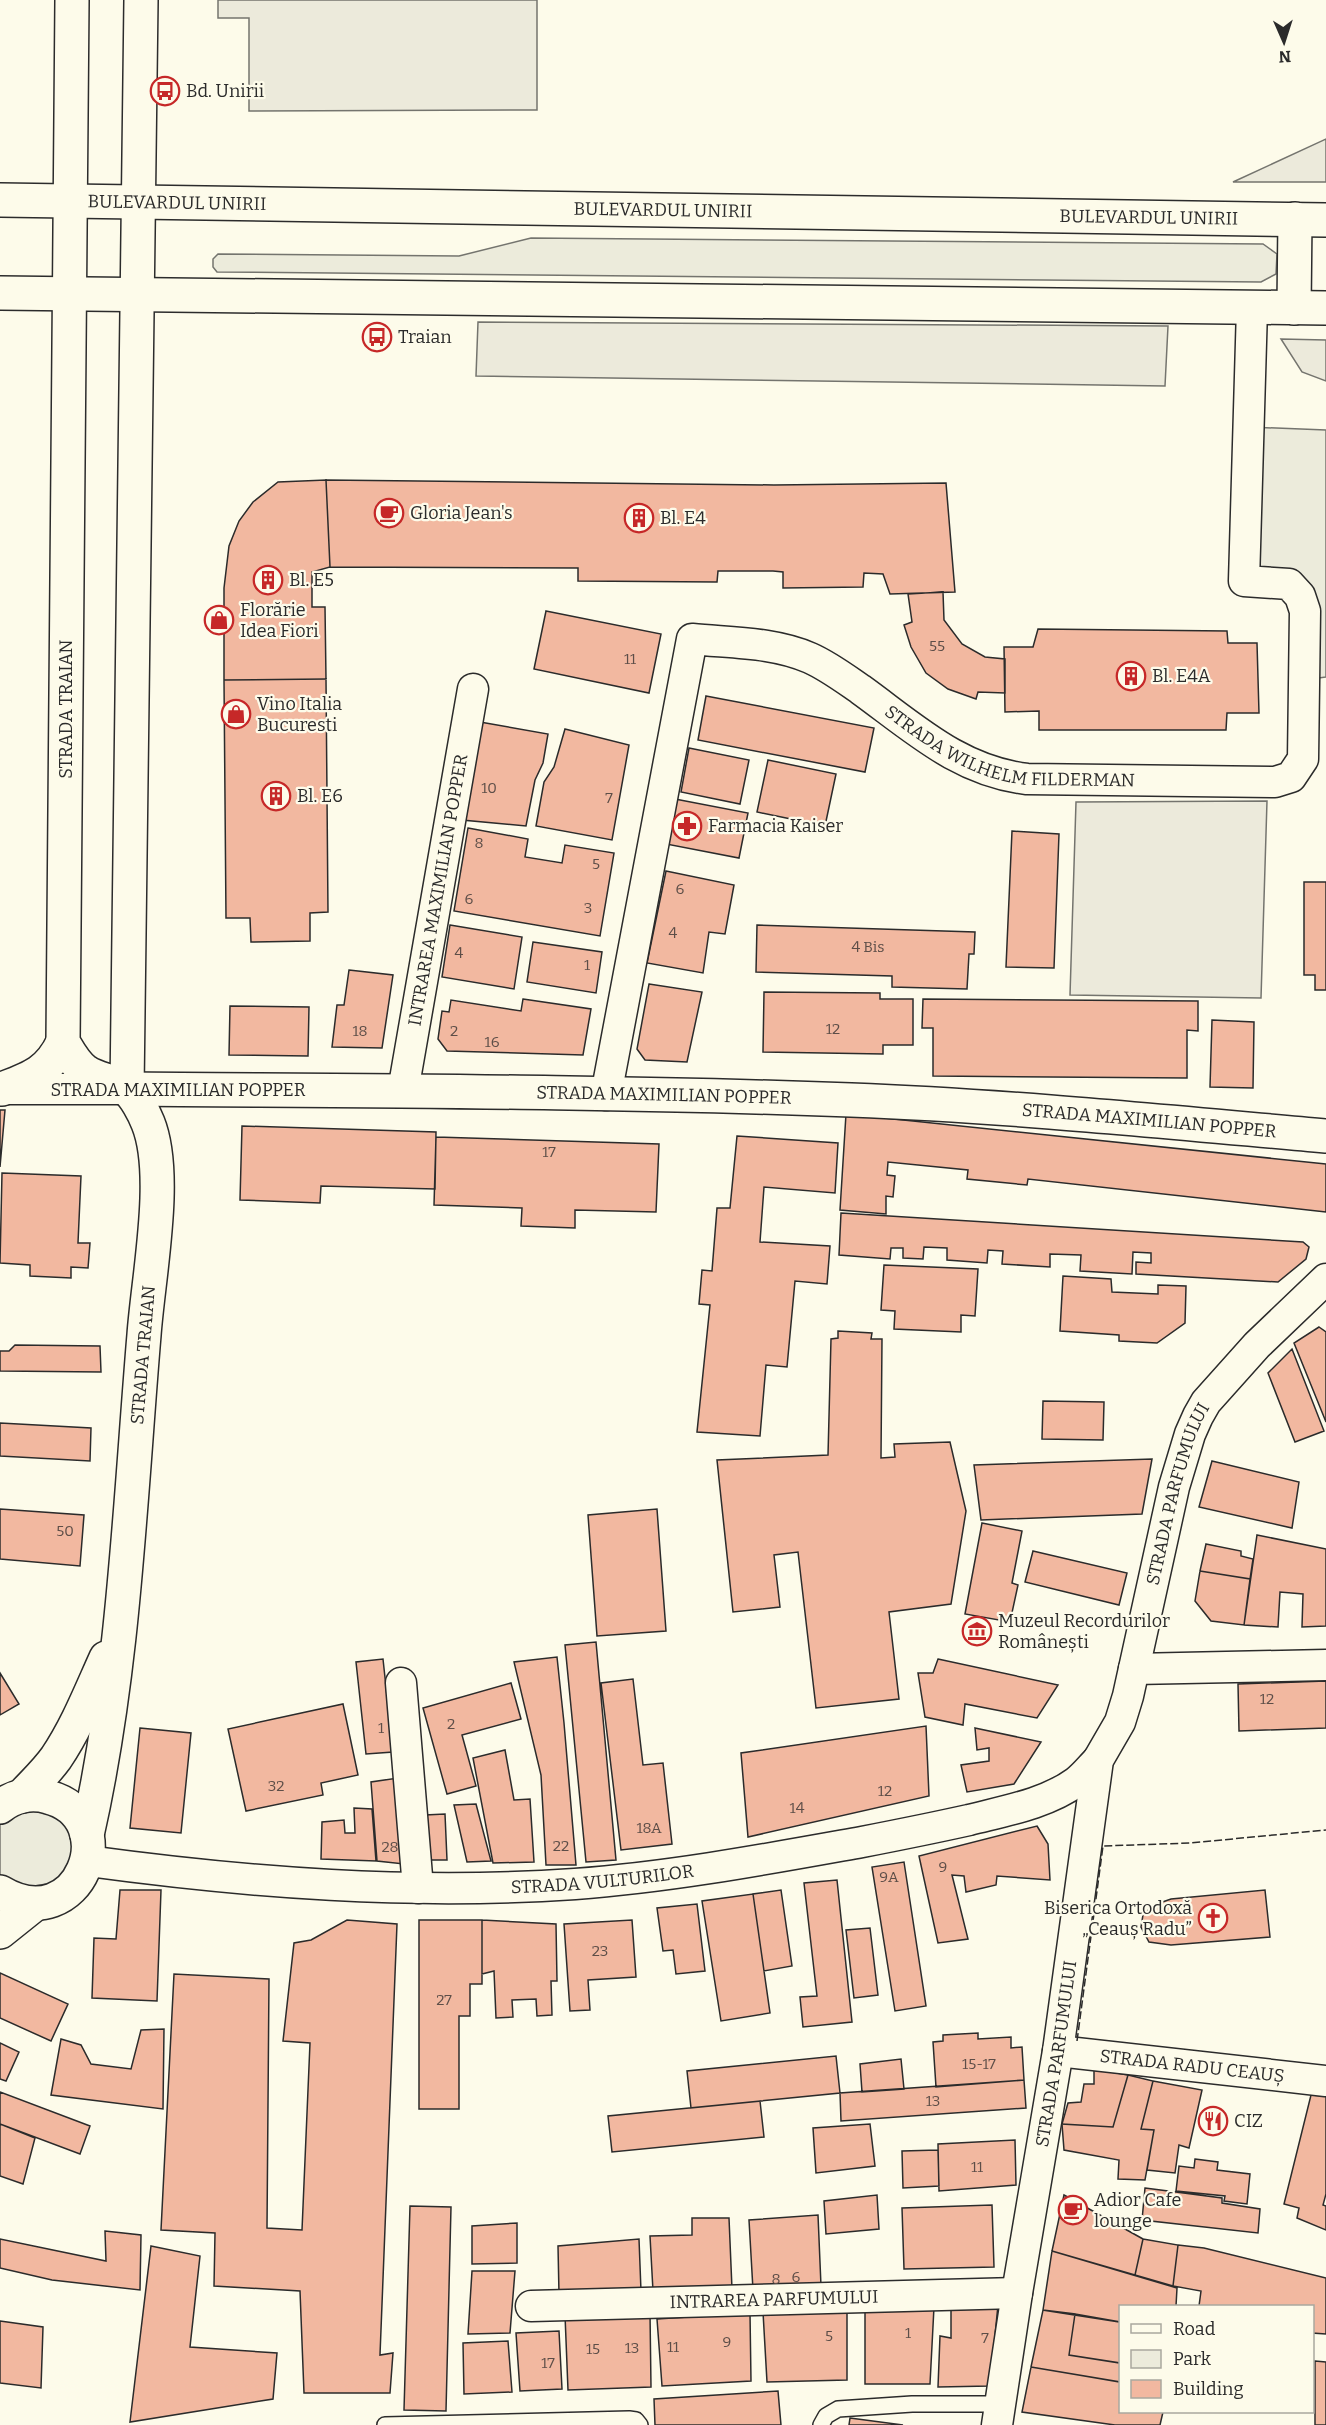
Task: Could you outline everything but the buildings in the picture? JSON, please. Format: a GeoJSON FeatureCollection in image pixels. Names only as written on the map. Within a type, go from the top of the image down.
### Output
{"type":"FeatureCollection","features":[{"type":"Feature","properties":{"kind":"street","name":"STRADA TRAIAN"},"geometry":{"type":"LineString","coordinates":[[63,1042],[72,0]]}},
{"type":"Feature","properties":{"kind":"street"},"geometry":{"type":"LineString","coordinates":[[1,1089],[26,1080],[43,1070],[55,1058],[63,1042],[83,1070],[99,1079],[127,1089],[141,0]]}},
{"type":"Feature","properties":{"kind":"street","name":"BULEVARDUL UNIRII"},"geometry":{"type":"LineString","coordinates":[[0,200],[1310,220]]}},
{"type":"Feature","properties":{"kind":"street"},"geometry":{"type":"LineString","coordinates":[[1294,308],[1310,220]]}},
{"type":"Feature","properties":{"kind":"street"},"geometry":{"type":"LineString","coordinates":[[0,293],[1326,309]]}},
{"type":"Feature","properties":{"kind":"street","name":"STRADA WILHELM FILDERMAN"},"geometry":{"type":"LineString","coordinates":[[606,1095],[692,639],[764,646],[809,657],[836,672],[962,761],[1004,776],[1027,779],[1275,782],[1291,777],[1304,759],[1305,611],[1300,596],[1289,584],[1244,581],[1252,308]]}},
{"type":"Feature","properties":{"kind":"street","name":"INTRAREA MAXIMILIAN POPPER"},"geometry":{"type":"LineString","coordinates":[[403,1091],[473,689]]}},
{"type":"Feature","properties":{"kind":"street","name":"STRADA MAXIMILIAN POPPER"},"geometry":{"type":"LineString","coordinates":[[1,1089],[403,1091],[920,1104],[1326,1136]]}},
{"type":"Feature","properties":{"kind":"street","name":"STRADA TRAIAN"},"geometry":{"type":"LineString","coordinates":[[34,1904],[53,1901],[69,1892],[81,1878],[106,1743],[152,1257],[157,1175],[148,1124],[127,1089]]}},
{"type":"Feature","properties":{"kind":"street"},"geometry":{"type":"LineString","coordinates":[[155,1156],[159,1139],[171,1113],[179,1103],[199,1090]]}},
{"type":"Feature","properties":{"kind":"street","name":"STRADA PARFUMULUI"},"geometry":{"type":"LineString","coordinates":[[998,2414],[1058,2051],[1098,1760],[1120,1722],[1174,1487],[1190,1434],[1206,1402],[1257,1345],[1326,1279]]}},
{"type":"Feature","properties":{"kind":"street","name":"STRADA TRAIAN"},"geometry":{"type":"LineString","coordinates":[[11,1801],[45,1772],[57,1756],[80,1713],[118,1629]]}},
{"type":"Feature","properties":{"kind":"street"},"geometry":{"type":"LineString","coordinates":[[1134,1669],[1326,1665]]}},
{"type":"Feature","properties":{"kind":"street"},"geometry":{"type":"LineString","coordinates":[[400,1683],[418,1888]]}},
{"type":"Feature","properties":{"kind":"street","name":"STRADA VULTURILOR"},"geometry":{"type":"LineString","coordinates":[[88,1848],[276,1882],[418,1888],[576,1884],[700,1871],[907,1834],[1001,1812],[1045,1798],[1077,1782],[1098,1760]]}},
{"type":"Feature","properties":{"kind":"street"},"geometry":{"type":"LineString","coordinates":[[11,1801],[39,1794],[55,1798],[70,1807],[81,1820],[88,1848]]}},
{"type":"Feature","properties":{"kind":"street"},"geometry":{"type":"LineString","coordinates":[[0,1892],[16,1902],[34,1904]]}},
{"type":"Feature","properties":{"kind":"street"},"geometry":{"type":"LineString","coordinates":[[0,1932],[34,1904]]}},
{"type":"Feature","properties":{"kind":"street","name":"STRADA RADU CEAUȘ"},"geometry":{"type":"LineString","coordinates":[[1058,2051],[1326,2081]]}},
{"type":"Feature","properties":{"kind":"street","name":"INTRAREA PARFUMULUI"},"geometry":{"type":"LineString","coordinates":[[531,2306],[1017,2293]]}},
{"type":"Feature","properties":{"kind":"lane"},"geometry":{"type":"LineString","coordinates":[[821,2425],[826,2416],[838,2409],[912,2404],[998,2414]]}},
{"type":"Feature","properties":{"kind":"lane"},"geometry":{"type":"LineString","coordinates":[[385,2425],[629,2419],[636,2420],[640,2425]]}},
{"type":"Feature","properties":{"kind":"green space"},"geometry":{"type":"Polygon","coordinates":[[[531,238],[1263,244],[1277,254],[1276,274],[1261,282],[217,272],[213,267],[213,259],[218,254],[459,256],[531,238]]]}},
{"type":"Feature","properties":{"kind":"green space"},"geometry":{"type":"Polygon","coordinates":[[[1249,427],[1326,430],[1326,677],[1304,680],[1300,596],[1244,581],[1249,427]]]}},
{"type":"Feature","properties":{"kind":"green space"},"geometry":{"type":"Polygon","coordinates":[[[0,1807],[70,1807],[81,1878],[0,1892],[0,1807]]]}},
{"type":"Feature","properties":{"kind":"shaded area"},"geometry":{"type":"Polygon","coordinates":[[[218,0],[537,0],[537,110],[249,111],[249,18],[218,18],[218,0]]]}},
{"type":"Feature","properties":{"kind":"shaded area"},"geometry":{"type":"Polygon","coordinates":[[[1326,139],[1326,182],[1233,182],[1326,139]]]}},
{"type":"Feature","properties":{"kind":"shaded area"},"geometry":{"type":"Polygon","coordinates":[[[478,322],[1168,326],[1165,386],[476,376],[478,322]]]}},
{"type":"Feature","properties":{"kind":"shaded area"},"geometry":{"type":"Polygon","coordinates":[[[1281,339],[1326,340],[1326,381],[1302,372],[1281,339]]]}},
{"type":"Feature","properties":{"kind":"shaded area"},"geometry":{"type":"Polygon","coordinates":[[[1267,801],[1261,998],[1070,995],[1076,802],[1267,801]]]}},
{"type":"Feature","properties":{"kind":"fence"},"geometry":{"type":"LineString","coordinates":[[1077,2041],[1103,1846],[1190,1843],[1326,1830]]}},
{"type":"Feature","properties":{"kind":"place","name":"Bd. Unirii"},"geometry":{"type":"Point","coordinates":[165,91]}},
{"type":"Feature","properties":{"kind":"place","name":"Traian"},"geometry":{"type":"Point","coordinates":[377,337]}},
{"type":"Feature","properties":{"kind":"place","name":"Gloria Jean's"},"geometry":{"type":"Point","coordinates":[389,513]}},
{"type":"Feature","properties":{"kind":"place","name":"Bl. E4"},"geometry":{"type":"Point","coordinates":[639,518]}},
{"type":"Feature","properties":{"kind":"place","name":"Bl. E5"},"geometry":{"type":"Point","coordinates":[268,580]}},
{"type":"Feature","properties":{"kind":"place","name":"Florărie Idea Fiori"},"geometry":{"type":"Point","coordinates":[219,620]}},
{"type":"Feature","properties":{"kind":"place","name":"Bl. E4A"},"geometry":{"type":"Point","coordinates":[1131,676]}},
{"type":"Feature","properties":{"kind":"place","name":"Vino Italia Bucuresti"},"geometry":{"type":"Point","coordinates":[236,714]}},
{"type":"Feature","properties":{"kind":"place","name":"Bl. E6"},"geometry":{"type":"Point","coordinates":[276,796]}},
{"type":"Feature","properties":{"kind":"place","name":"Farmacia Kaiser"},"geometry":{"type":"Point","coordinates":[687,826]}},
{"type":"Feature","properties":{"kind":"place","name":"Muzeul Recordurilor Românești"},"geometry":{"type":"Point","coordinates":[977,1631]}},
{"type":"Feature","properties":{"kind":"place","name":"Biserica Ortodoxă „Ceauș Radu”"},"geometry":{"type":"Point","coordinates":[1213,1918]}},
{"type":"Feature","properties":{"kind":"place","name":"CIZ"},"geometry":{"type":"Point","coordinates":[1213,2121]}},
{"type":"Feature","properties":{"kind":"place","name":"Adior Cafe lounge"},"geometry":{"type":"Point","coordinates":[1073,2210]}}]}
